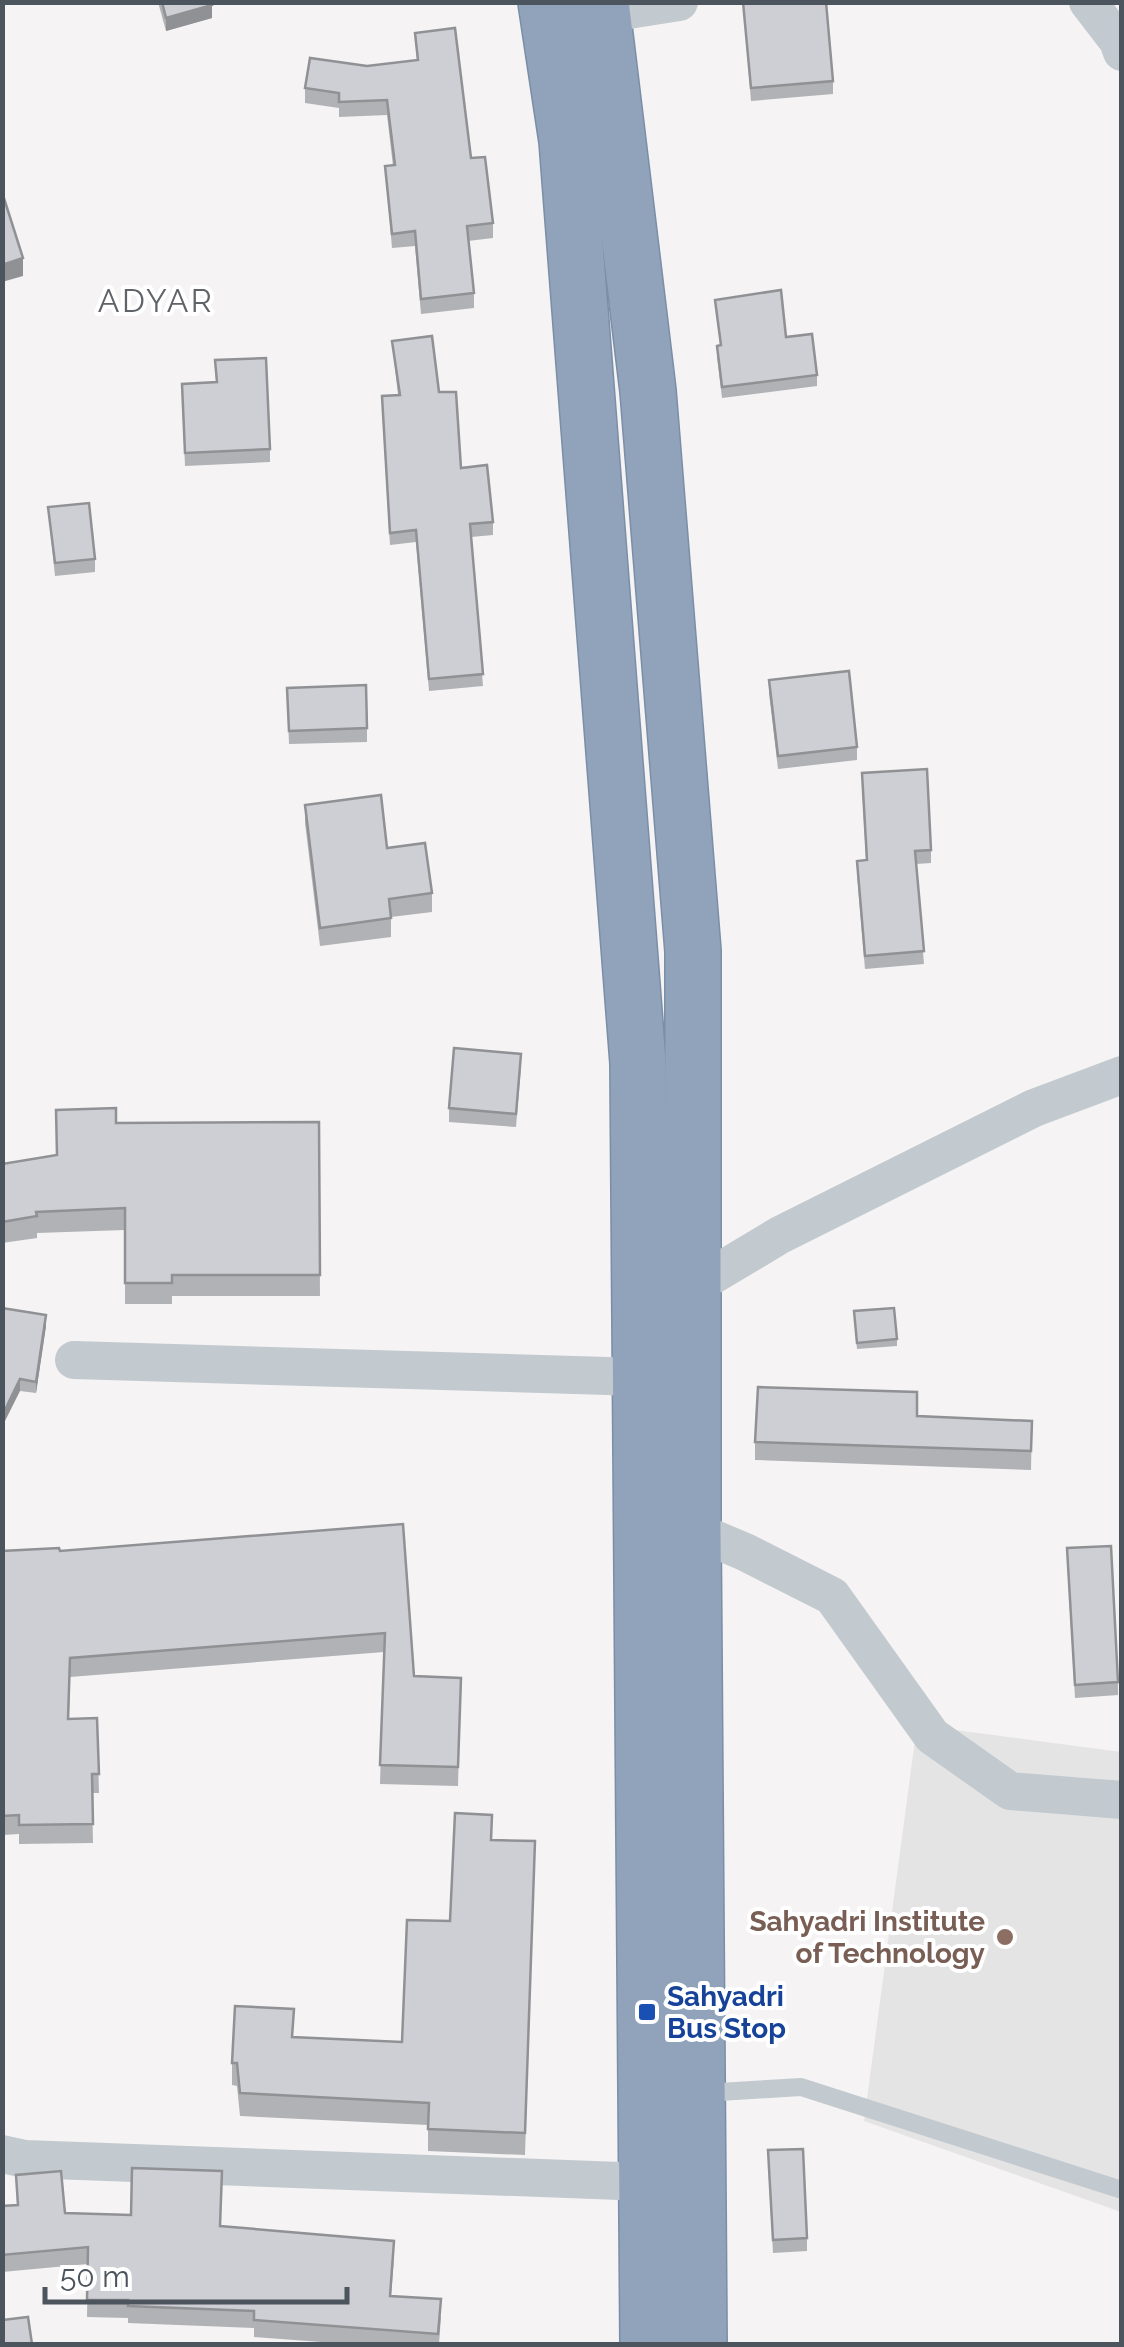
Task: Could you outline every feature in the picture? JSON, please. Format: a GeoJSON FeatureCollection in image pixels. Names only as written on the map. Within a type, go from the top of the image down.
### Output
{"type":"FeatureCollection","features":[{"type":"Feature","properties":{"kind":"highway"},"geometry":{"type":"LineString","coordinates":[[546,2],[567,141],[638,1063],[640,1377],[672,2096],[699,2344]]}},
{"type":"Feature","properties":{"kind":"highway"},"geometry":{"type":"LineString","coordinates":[[602,8],[648,390],[693,951],[693,1530],[672,2096],[648,2182],[648,2344]]}},
{"type":"Feature","properties":{"kind":"street"},"geometry":{"type":"LineString","coordinates":[[602,8],[679,2]]}},
{"type":"Feature","properties":{"kind":"street"},"geometry":{"type":"LineString","coordinates":[[1088,2],[1122,52]]}},
{"type":"Feature","properties":{"kind":"street"},"geometry":{"type":"LineString","coordinates":[[693,1287],[780,1235],[1034,1108],[1122,1075]]}},
{"type":"Feature","properties":{"kind":"street"},"geometry":{"type":"LineString","coordinates":[[74,1360],[640,1377]]}},
{"type":"Feature","properties":{"kind":"street"},"geometry":{"type":"LineString","coordinates":[[693,1530],[832,1596],[932,1736],[1010,1791],[1122,1800]]}},
{"type":"Feature","properties":{"kind":"street"},"geometry":{"type":"LineString","coordinates":[[2,2154],[25,2159],[648,2182]]}},
{"type":"Feature","properties":{"kind":"lane"},"geometry":{"type":"LineString","coordinates":[[672,2096],[801,2088],[1122,2190]]}},
{"type":"Feature","properties":{"kind":"shaded area","name":"Sahyadri Institute of Technology"},"geometry":{"type":"Polygon","coordinates":[[[917,1725],[1121,1752],[1121,2212],[864,2121],[917,1725]]]}},
{"type":"Feature","properties":{"kind":"building"},"geometry":{"type":"Polygon","coordinates":[[[162,2],[211,2],[212,5],[166,18],[162,2]]]}},
{"type":"Feature","properties":{"kind":"building"},"geometry":{"type":"Polygon","coordinates":[[[743,2],[826,2],[833,81],[751,88],[743,2]]]}},
{"type":"Feature","properties":{"kind":"building"},"geometry":{"type":"Polygon","coordinates":[[[455,28],[471,158],[485,157],[493,223],[467,226],[474,293],[421,299],[415,231],[392,234],[385,166],[395,165],[387,100],[339,102],[339,93],[305,88],[310,58],[367,66],[418,60],[415,33],[455,28]]]}},
{"type":"Feature","properties":{"kind":"building"},"geometry":{"type":"Polygon","coordinates":[[[2,192],[23,258],[2,265],[2,192]]]}},
{"type":"Feature","properties":{"kind":"building"},"geometry":{"type":"Polygon","coordinates":[[[781,290],[786,337],[812,334],[817,375],[722,387],[715,300],[781,290]]]}},
{"type":"Feature","properties":{"kind":"building"},"geometry":{"type":"Polygon","coordinates":[[[432,336],[439,392],[456,392],[461,468],[487,465],[493,522],[470,524],[483,674],[429,679],[416,530],[390,533],[382,396],[400,395],[392,341],[432,336]]]}},
{"type":"Feature","properties":{"kind":"building"},"geometry":{"type":"Polygon","coordinates":[[[266,358],[270,449],[185,453],[182,384],[217,382],[215,360],[266,358]]]}},
{"type":"Feature","properties":{"kind":"building"},"geometry":{"type":"Polygon","coordinates":[[[89,503],[95,559],[55,563],[48,507],[89,503]]]}},
{"type":"Feature","properties":{"kind":"building"},"geometry":{"type":"Polygon","coordinates":[[[849,671],[857,747],[778,756],[769,680],[849,671]]]}},
{"type":"Feature","properties":{"kind":"building"},"geometry":{"type":"Polygon","coordinates":[[[366,685],[367,728],[289,731],[287,688],[366,685]]]}},
{"type":"Feature","properties":{"kind":"building"},"geometry":{"type":"Polygon","coordinates":[[[927,769],[931,850],[915,851],[924,951],[865,956],[857,861],[867,860],[862,773],[927,769]]]}},
{"type":"Feature","properties":{"kind":"building"},"geometry":{"type":"Polygon","coordinates":[[[381,795],[387,848],[425,843],[432,893],[389,899],[391,918],[320,928],[305,805],[381,795]]]}},
{"type":"Feature","properties":{"kind":"building"},"geometry":{"type":"Polygon","coordinates":[[[454,1048],[521,1054],[516,1114],[449,1108],[454,1048]]]}},
{"type":"Feature","properties":{"kind":"building"},"geometry":{"type":"Polygon","coordinates":[[[116,1108],[116,1123],[319,1122],[320,1275],[172,1275],[172,1283],[125,1283],[125,1208],[36,1212],[37,1216],[2,1222],[2,1164],[57,1155],[56,1110],[116,1108]]]}},
{"type":"Feature","properties":{"kind":"building"},"geometry":{"type":"Polygon","coordinates":[[[2,1308],[46,1315],[36,1382],[20,1379],[2,1416],[2,1308]]]}},
{"type":"Feature","properties":{"kind":"building"},"geometry":{"type":"Polygon","coordinates":[[[894,1308],[897,1339],[857,1343],[854,1311],[894,1308]]]}},
{"type":"Feature","properties":{"kind":"building"},"geometry":{"type":"Polygon","coordinates":[[[758,1387],[917,1392],[917,1416],[1032,1421],[1031,1451],[755,1442],[758,1387]]]}},
{"type":"Feature","properties":{"kind":"building"},"geometry":{"type":"Polygon","coordinates":[[[403,1524],[414,1676],[461,1678],[458,1767],[380,1765],[385,1633],[70,1658],[68,1719],[97,1718],[99,1774],[92,1774],[93,1824],[19,1825],[19,1815],[2,1816],[2,1551],[60,1551],[403,1524]]]}},
{"type":"Feature","properties":{"kind":"building"},"geometry":{"type":"Polygon","coordinates":[[[1111,1546],[1118,1682],[1075,1685],[1067,1548],[1111,1546]]]}},
{"type":"Feature","properties":{"kind":"building"},"geometry":{"type":"Polygon","coordinates":[[[455,1813],[492,1815],[491,1840],[535,1841],[525,2133],[428,2129],[429,2103],[240,2093],[237,2063],[232,2063],[235,2006],[294,2009],[292,2037],[402,2042],[407,1920],[450,1921],[455,1813]]]}},
{"type":"Feature","properties":{"kind":"building"},"geometry":{"type":"Polygon","coordinates":[[[803,2149],[807,2238],[773,2240],[768,2150],[803,2149]]]}},
{"type":"Feature","properties":{"kind":"building"},"geometry":{"type":"Polygon","coordinates":[[[132,2168],[222,2171],[220,2226],[394,2241],[390,2296],[441,2299],[438,2334],[254,2320],[254,2311],[128,2306],[128,2300],[87,2300],[88,2247],[2,2255],[2,2206],[18,2205],[16,2175],[61,2171],[65,2213],[131,2215],[132,2168]]]}},
{"type":"Feature","properties":{"kind":"building"},"geometry":{"type":"Polygon","coordinates":[[[28,2317],[32,2344],[2,2344],[2,2320],[28,2317]]]}},
{"type":"Feature","properties":{"kind":"place","name":"Sahyadri Institute of Technology"},"geometry":{"type":"Point","coordinates":[1005,1937]}},
{"type":"Feature","properties":{"kind":"place","name":"Sahyadri Bus Stop"},"geometry":{"type":"Point","coordinates":[647,2012]}},
{"type":"Feature","properties":{"kind":"district","name":"ADYAR"},"geometry":{"type":"Point","coordinates":[156,300]}}]}
